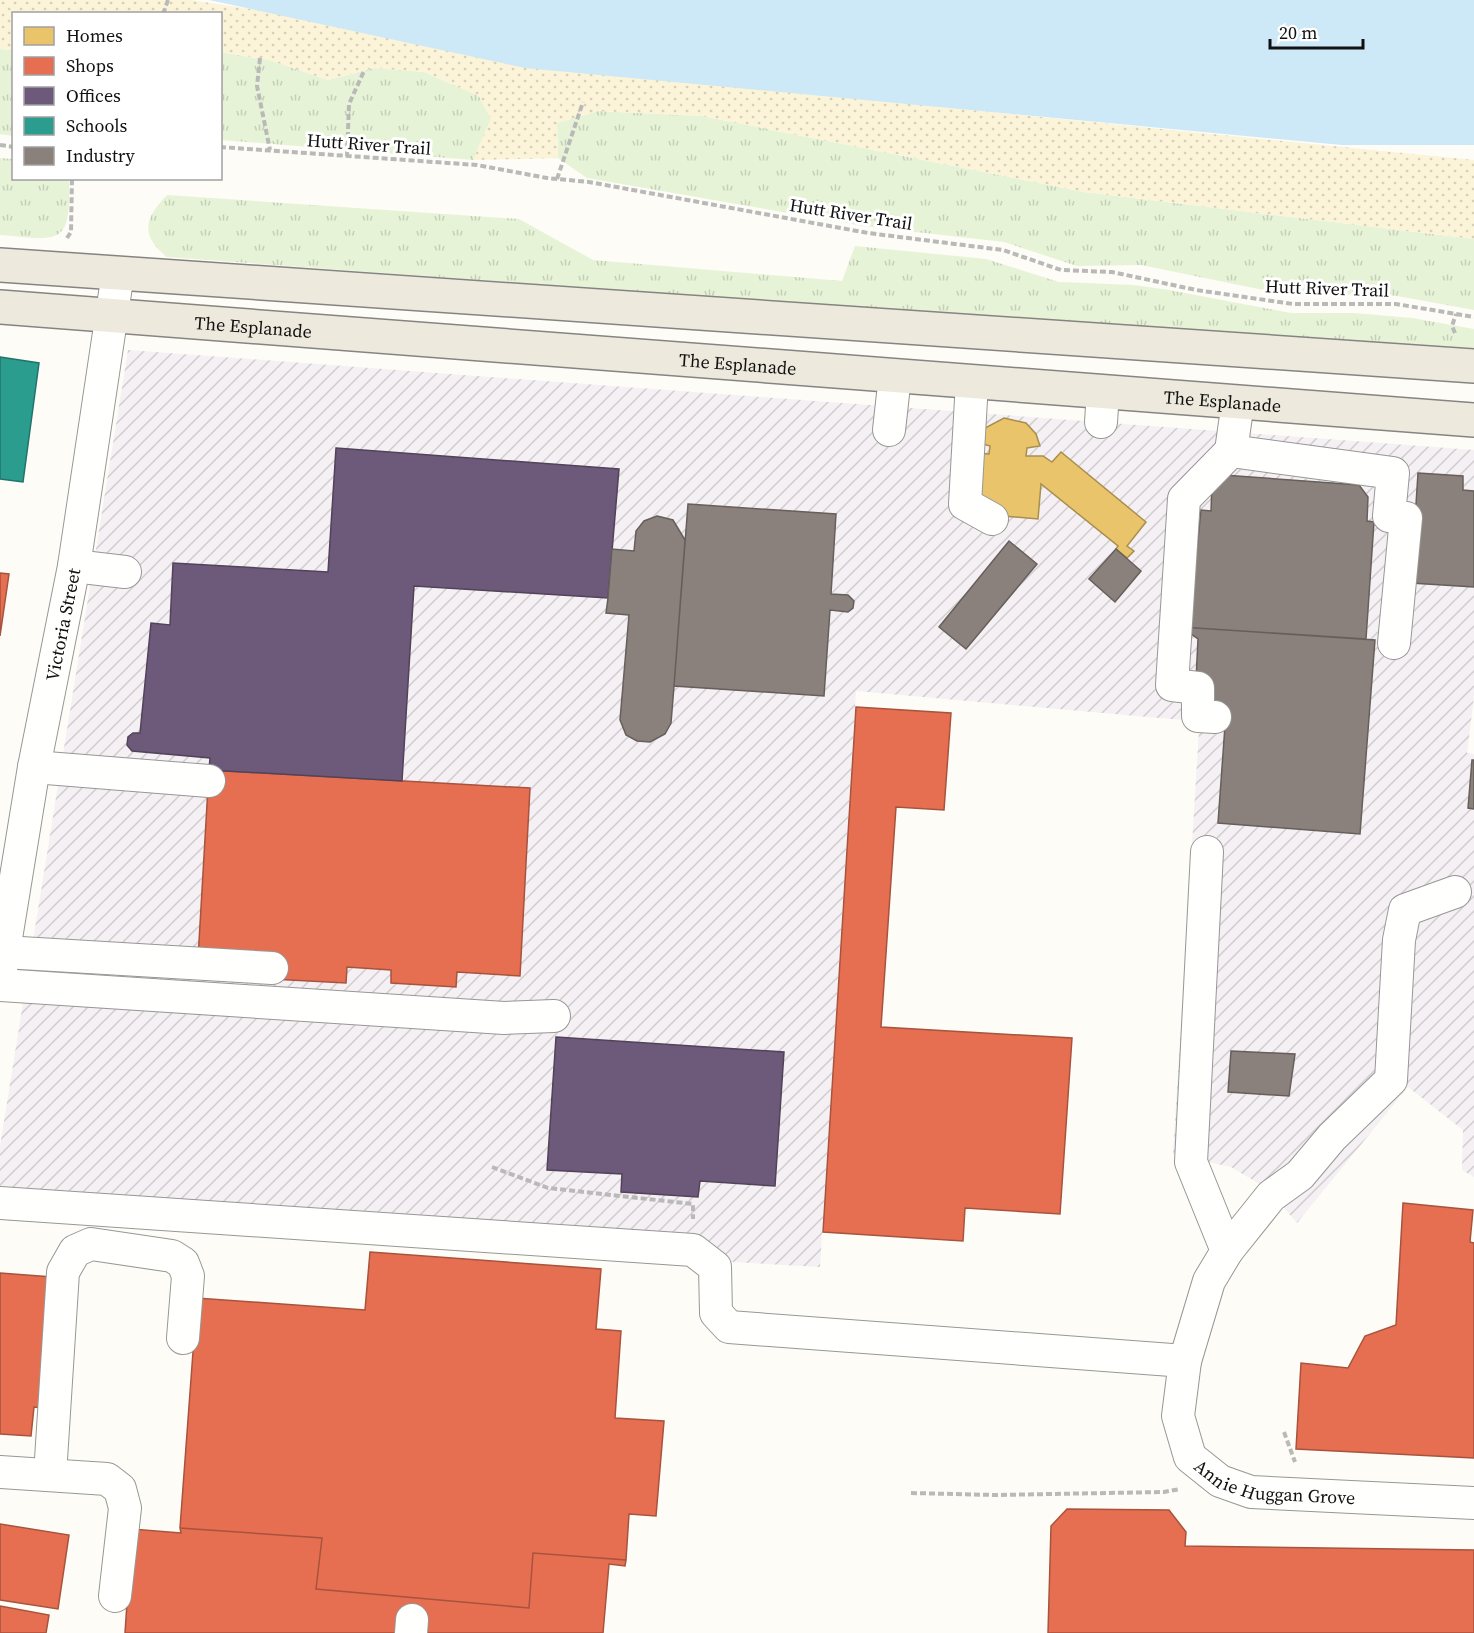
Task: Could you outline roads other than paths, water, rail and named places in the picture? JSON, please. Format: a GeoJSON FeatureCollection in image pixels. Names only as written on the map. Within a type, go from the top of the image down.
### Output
{"type":"FeatureCollection","features":[{"type":"Feature","properties":{"kind":"main road"},"geometry":{"type":"LineString","coordinates":[[0,265],[1474,366]]}},
{"type":"Feature","properties":{"kind":"main road","name":"The Esplanade"},"geometry":{"type":"LineString","coordinates":[[0,307],[972,382],[1102,407],[1238,402],[1474,420]]}},
{"type":"Feature","properties":{"kind":"street","name":"Victoria Street"},"geometry":{"type":"LineString","coordinates":[[2,964],[34,767],[74,566],[114,317],[118,273]]}},
{"type":"Feature","properties":{"kind":"street"},"geometry":{"type":"LineString","coordinates":[[890,430],[895,376]]}},
{"type":"Feature","properties":{"kind":"street"},"geometry":{"type":"LineString","coordinates":[[972,382],[965,504],[992,519]]}},
{"type":"Feature","properties":{"kind":"street"},"geometry":{"type":"LineString","coordinates":[[1215,717],[1198,716],[1198,688],[1172,685],[1184,499],[1231,451],[1238,402]]}},
{"type":"Feature","properties":{"kind":"street"},"geometry":{"type":"LineString","coordinates":[[1231,451],[1393,472],[1389,516],[1406,518],[1394,643]]}},
{"type":"Feature","properties":{"kind":"street"},"geometry":{"type":"LineString","coordinates":[[74,566],[124,572]]}},
{"type":"Feature","properties":{"kind":"street"},"geometry":{"type":"LineString","coordinates":[[34,767],[209,781]]}},
{"type":"Feature","properties":{"kind":"street"},"geometry":{"type":"LineString","coordinates":[[1207,852],[1191,1162],[1227,1251]]}},
{"type":"Feature","properties":{"kind":"street","name":"Annie Huggan Grove"},"geometry":{"type":"LineString","coordinates":[[1455,892],[1405,910],[1399,940],[1391,1080],[1332,1137],[1300,1175],[1271,1196],[1227,1251],[1209,1281],[1185,1360],[1178,1416],[1190,1456],[1220,1481],[1251,1492],[1474,1503]]}},
{"type":"Feature","properties":{"kind":"street"},"geometry":{"type":"LineString","coordinates":[[2,964],[272,968]]}},
{"type":"Feature","properties":{"kind":"street"},"geometry":{"type":"LineString","coordinates":[[0,985],[493,1017],[555,1016]]}},
{"type":"Feature","properties":{"kind":"street"},"geometry":{"type":"LineString","coordinates":[[0,1203],[693,1250],[715,1267],[716,1313],[729,1328],[1185,1360]]}},
{"type":"Feature","properties":{"kind":"street"},"geometry":{"type":"LineString","coordinates":[[50,1475],[63,1272],[75,1251],[91,1244],[172,1256],[183,1263],[188,1276],[183,1338]]}},
{"type":"Feature","properties":{"kind":"street"},"geometry":{"type":"LineString","coordinates":[[0,1472],[107,1479],[120,1489],[125,1508],[115,1596]]}},
{"type":"Feature","properties":{"kind":"water"},"geometry":{"type":"Polygon","coordinates":[[[209,0],[1474,0],[1474,145],[1342,145],[525,68],[209,0]]]}}]}
